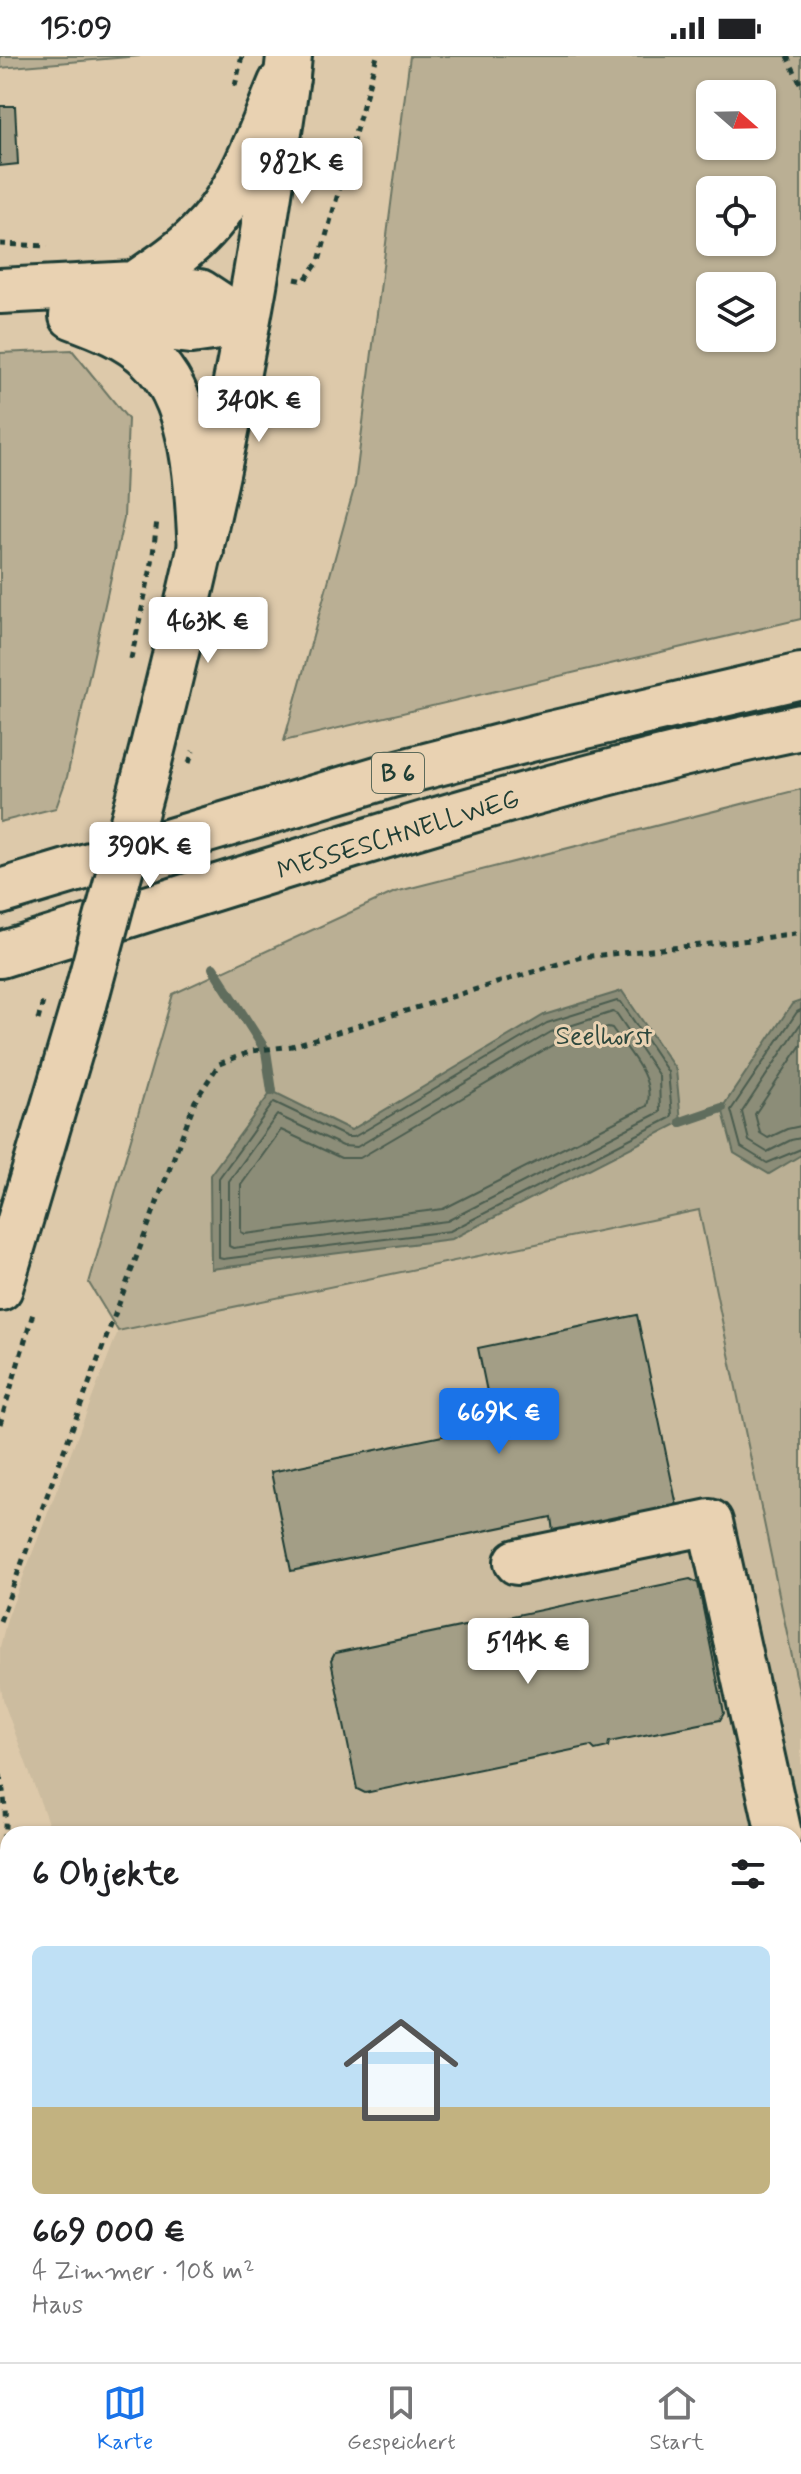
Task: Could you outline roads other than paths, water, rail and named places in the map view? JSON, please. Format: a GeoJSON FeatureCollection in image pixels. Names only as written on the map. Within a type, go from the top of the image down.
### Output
{"type":"FeatureCollection","features":[{"type":"Feature","properties":{"kind":"main road"},"geometry":{"type":"LineString","coordinates":[[135,284],[200,234],[221,209],[240,180],[288,67]]}},
{"type":"Feature","properties":{"kind":"main road"},"geometry":{"type":"LineString","coordinates":[[0,1288],[85,1001],[201,551],[247,323],[288,67]]}},
{"type":"Feature","properties":{"kind":"main road"},"geometry":{"type":"LineString","coordinates":[[0,291],[135,284],[200,292],[247,323]]}},
{"type":"Feature","properties":{"kind":"main road"},"geometry":{"type":"LineString","coordinates":[[0,313],[72,316],[191,331],[247,323]]}},
{"type":"Feature","properties":{"kind":"main road"},"geometry":{"type":"LineString","coordinates":[[72,316],[104,328],[130,343],[163,374],[181,409],[196,473],[201,551]]}},
{"type":"Feature","properties":{"kind":"main road","name":"MESSESCHNELLWEG"},"geometry":{"type":"LineString","coordinates":[[0,892],[391,775],[542,736],[801,676]]}},
{"type":"Feature","properties":{"kind":"main road","name":"MESSESCHNELLWEG"},"geometry":{"type":"LineString","coordinates":[[0,955],[405,830],[562,786],[801,727]]}},
{"type":"Feature","properties":{"kind":"main road"},"geometry":{"type":"LineString","coordinates":[[517,1562],[710,1522],[777,1826]]}},
{"type":"Feature","properties":{"kind":"water"},"geometry":{"type":"Polygon","coordinates":[[[622,991],[676,1070],[681,1122],[452,1239],[211,1269],[210,1175],[272,1091],[351,1130],[544,1015],[622,991]]]}},
{"type":"Feature","properties":{"kind":"water"},"geometry":{"type":"Polygon","coordinates":[[[801,1001],[801,1155],[769,1174],[734,1153],[722,1108],[792,1004],[801,1001]]]}},
{"type":"Feature","properties":{"kind":"waterway"},"geometry":{"type":"LineString","coordinates":[[213,968],[266,1051],[272,1091]]}},
{"type":"Feature","properties":{"kind":"waterway"},"geometry":{"type":"LineString","coordinates":[[681,1122],[722,1108]]}},
{"type":"Feature","properties":{"kind":"park label","name":"Seelhorst"},"geometry":{"type":"Point","coordinates":[604,1035]}}]}
